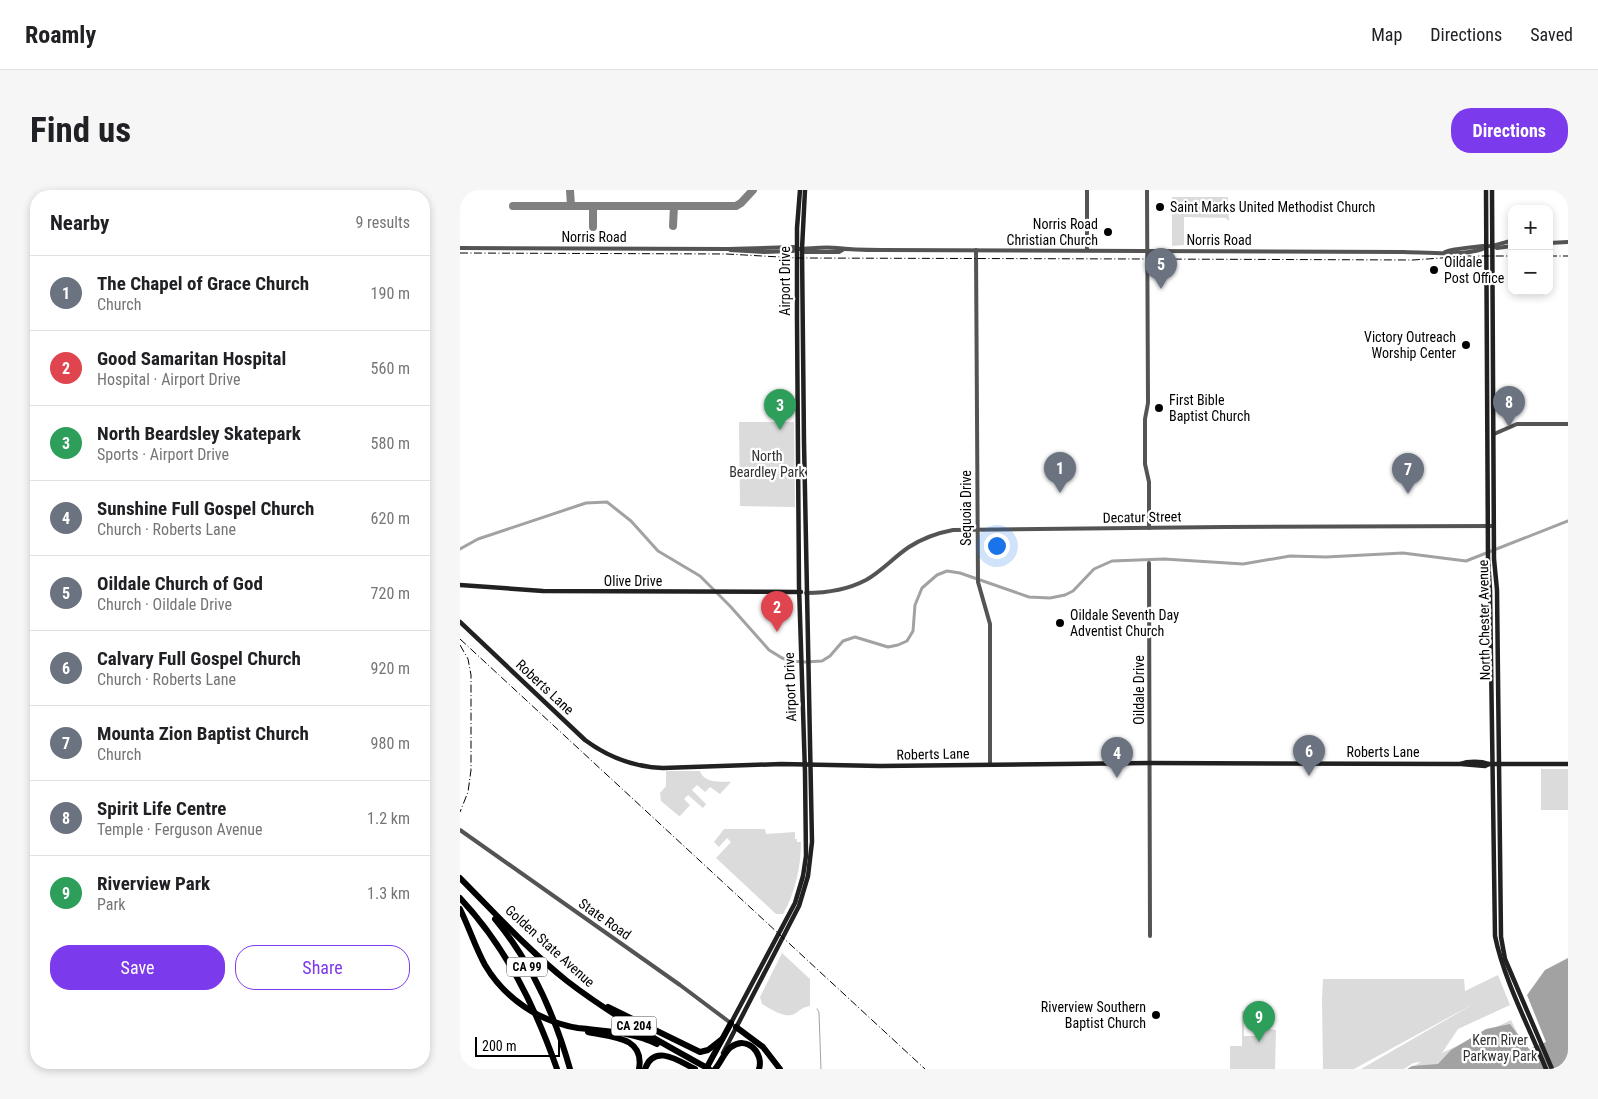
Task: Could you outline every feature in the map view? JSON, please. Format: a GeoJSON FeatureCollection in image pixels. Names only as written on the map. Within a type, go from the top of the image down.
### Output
{"type":"FeatureCollection","features":[{"type":"Feature","properties":{"kind":"highway","name":"Golden State Avenue"},"geometry":{"type":"LineString","coordinates":[[460,879],[540,958],[594,1000],[615,1015],[705,1068]]}},
{"type":"Feature","properties":{"kind":"highway","name":"CA 99"},"geometry":{"type":"LineString","coordinates":[[460,879],[502,928],[524,962],[546,1003],[558,1031],[570,1069]]}},
{"type":"Feature","properties":{"kind":"highway","name":"CA 99"},"geometry":{"type":"LineString","coordinates":[[460,898],[490,934],[516,972],[538,1018],[557,1069]]}},
{"type":"Feature","properties":{"kind":"highway"},"geometry":{"type":"LineString","coordinates":[[460,909],[486,967],[504,990],[525,1008],[553,1022],[628,1042],[634,1046],[638,1053],[640,1060],[639,1069]]}},
{"type":"Feature","properties":{"kind":"highway"},"geometry":{"type":"LineString","coordinates":[[594,1000],[700,1052],[708,1050],[722,1039]]}},
{"type":"Feature","properties":{"kind":"highway","name":"CA 204"},"geometry":{"type":"LineString","coordinates":[[562,1025],[638,1037],[705,1068]]}},
{"type":"Feature","properties":{"kind":"highway","name":"Airport Drive"},"geometry":{"type":"LineString","coordinates":[[705,1068],[722,1039],[734,1025]]}},
{"type":"Feature","properties":{"kind":"highway"},"geometry":{"type":"LineString","coordinates":[[734,1025],[762,1047],[780,1069]]}},
{"type":"Feature","properties":{"kind":"highway"},"geometry":{"type":"LineString","coordinates":[[644,1069],[650,1060],[661,1055],[705,1068],[729,1049],[741,1044],[751,1046],[758,1052],[760,1060],[759,1069]]}},
{"type":"Feature","properties":{"kind":"main road","name":"Airport Drive"},"geometry":{"type":"LineString","coordinates":[[800,190],[800,592],[805,659]]}},
{"type":"Feature","properties":{"kind":"main road","name":"Airport Drive"},"geometry":{"type":"LineString","coordinates":[[734,1025],[789,916],[801,885],[806,848],[806,592],[800,249],[805,190]]}},
{"type":"Feature","properties":{"kind":"main road","name":"North Chester Avenue"},"geometry":{"type":"LineString","coordinates":[[1486,190],[1488,559],[1495,936],[1501,960],[1546,1069]]}},
{"type":"Feature","properties":{"kind":"main road","name":"North Chester Avenue"},"geometry":{"type":"LineString","coordinates":[[1492,190],[1494,559],[1497,603],[1501,942],[1505,959],[1552,1069]]}},
{"type":"Feature","properties":{"kind":"main road"},"geometry":{"type":"LineString","coordinates":[[1488,478],[1490,488],[1494,491]]}},
{"type":"Feature","properties":{"kind":"main road"},"geometry":{"type":"LineString","coordinates":[[1489,578],[1493,588],[1496,590]]}},
{"type":"Feature","properties":{"kind":"main road","name":"Olive Drive"},"geometry":{"type":"LineString","coordinates":[[460,585],[547,591],[806,592]]}},
{"type":"Feature","properties":{"kind":"main road"},"geometry":{"type":"LineString","coordinates":[[1490,590],[1497,603]]}},
{"type":"Feature","properties":{"kind":"main road","name":"Roberts Lane"},"geometry":{"type":"LineString","coordinates":[[460,622],[585,740],[600,750],[624,761],[646,766],[663,768],[781,764],[1460,764],[1485,762],[1491,764],[1568,764]]}},
{"type":"Feature","properties":{"kind":"main road","name":"Airport Drive"},"geometry":{"type":"LineString","coordinates":[[705,1068],[734,1025],[794,917],[805,890],[811,853],[811,765],[805,665]]}},
{"type":"Feature","properties":{"kind":"main road"},"geometry":{"type":"LineString","coordinates":[[1491,703],[1498,720]]}},
{"type":"Feature","properties":{"kind":"main road"},"geometry":{"type":"LineString","coordinates":[[1494,841],[1500,850]]}},
{"type":"Feature","properties":{"kind":"main road"},"geometry":{"type":"LineString","coordinates":[[1494,851],[1500,865]]}},
{"type":"Feature","properties":{"kind":"street"},"geometry":{"type":"LineString","coordinates":[[1087,190],[1087,250]]}},
{"type":"Feature","properties":{"kind":"street"},"geometry":{"type":"LineString","coordinates":[[1147,190],[1148,403],[1145,417],[1145,464],[1149,482],[1149,528]]}},
{"type":"Feature","properties":{"kind":"street"},"geometry":{"type":"LineString","coordinates":[[1493,246],[1496,243],[1508,242]]}},
{"type":"Feature","properties":{"kind":"street"},"geometry":{"type":"LineString","coordinates":[[1553,243],[1568,242]]}},
{"type":"Feature","properties":{"kind":"street","name":"Norris Road"},"geometry":{"type":"LineString","coordinates":[[460,248],[728,249],[794,247],[800,249],[806,247],[838,248],[844,250],[1461,253],[1493,246]]}},
{"type":"Feature","properties":{"kind":"street"},"geometry":{"type":"LineString","coordinates":[[1493,246],[1497,248],[1508,247]]}},
{"type":"Feature","properties":{"kind":"street","name":"Sequoia Drive"},"geometry":{"type":"LineString","coordinates":[[976,250],[978,582],[990,624],[990,764]]}},
{"type":"Feature","properties":{"kind":"street"},"geometry":{"type":"LineString","coordinates":[[1494,434],[1517,424],[1568,424]]}},
{"type":"Feature","properties":{"kind":"street","name":"Decatur Street"},"geometry":{"type":"LineString","coordinates":[[806,592],[832,591],[858,584],[878,572],[909,547],[928,537],[953,530],[1494,526]]}},
{"type":"Feature","properties":{"kind":"street","name":"Oildale Drive"},"geometry":{"type":"LineString","coordinates":[[1149,563],[1150,936]]}},
{"type":"Feature","properties":{"kind":"street","name":"State Road"},"geometry":{"type":"LineString","coordinates":[[460,830],[734,1025]]}},
{"type":"Feature","properties":{"kind":"green space"},"geometry":{"type":"Polygon","coordinates":[[[1172,197],[1228,197],[1229,221],[1226,218],[1184,217],[1184,245],[1172,246],[1172,197]]]}},
{"type":"Feature","properties":{"kind":"green space","name":"North Beardley Park"},"geometry":{"type":"Polygon","coordinates":[[[739,422],[794,422],[795,507],[740,506],[739,422]]]}},
{"type":"Feature","properties":{"kind":"green space"},"geometry":{"type":"Polygon","coordinates":[[[1541,769],[1568,769],[1568,810],[1541,810],[1541,769]]]}},
{"type":"Feature","properties":{"kind":"green space"},"geometry":{"type":"Polygon","coordinates":[[[666,771],[700,771],[709,780],[731,782],[720,794],[710,787],[705,792],[697,785],[692,790],[706,804],[703,808],[688,795],[684,799],[690,805],[679,816],[661,801],[660,793],[666,786],[666,771]]]}},
{"type":"Feature","properties":{"kind":"green space"},"geometry":{"type":"Polygon","coordinates":[[[724,829],[765,829],[766,834],[795,832],[795,839],[797,839],[797,842],[801,842],[800,861],[794,889],[783,914],[776,914],[716,858],[731,842],[727,838],[719,847],[714,842],[724,829]]]}},
{"type":"Feature","properties":{"kind":"green space"},"geometry":{"type":"Polygon","coordinates":[[[782,953],[810,979],[810,1006],[792,1015],[783,1015],[770,1009],[762,1004],[760,997],[782,953]]]}},
{"type":"Feature","properties":{"kind":"green space"},"geometry":{"type":"Polygon","coordinates":[[[1568,965],[1568,1069],[1409,1069],[1421,1062],[1413,1063],[1404,1069],[1361,1069],[1475,1003],[1354,1069],[1323,1069],[1323,979],[1464,979],[1465,991],[1498,975],[1510,1005],[1458,1029],[1442,1053],[1511,1020],[1527,1053],[1552,1041],[1568,965]]]}},
{"type":"Feature","properties":{"kind":"green space"},"geometry":{"type":"Polygon","coordinates":[[[1242,1011],[1244,1011],[1244,1036],[1260,1036],[1260,1011],[1269,1011],[1269,1029],[1276,1030],[1275,1069],[1230,1069],[1230,1046],[1242,1046],[1242,1011]]]}},
{"type":"Feature","properties":{"kind":"shaded area","name":"Kern River Parkway Park"},"geometry":{"type":"Polygon","coordinates":[[[1568,958],[1568,1069],[1407,1069],[1412,1066],[1438,1064],[1451,1050],[1486,1029],[1510,1024],[1529,1049],[1546,1042],[1527,995],[1545,970],[1568,958]]]}},
{"type":"Feature","properties":{"kind":"waterway"},"geometry":{"type":"LineString","coordinates":[[460,549],[478,539],[586,503],[607,502],[631,521],[658,551],[700,576],[769,650],[790,661],[805,662],[822,661],[830,656],[843,641],[855,637],[888,647],[907,641],[913,631],[915,605],[922,588],[937,575],[947,571],[960,573],[1029,597],[1050,598],[1073,591],[1094,569],[1112,561],[1164,559],[1243,564],[1290,556],[1326,557],[1403,553],[1466,561],[1568,521]]}},
{"type":"Feature","properties":{"kind":"waterway"},"geometry":{"type":"LineString","coordinates":[[817,1009],[819,1012],[821,1069]]}},
{"type":"Feature","properties":{"kind":"taxiway"},"geometry":{"type":"LineString","coordinates":[[570,190],[571,206]]}},
{"type":"Feature","properties":{"kind":"taxiway"},"geometry":{"type":"LineString","coordinates":[[513,206],[736,206],[753,190]]}},
{"type":"Feature","properties":{"kind":"taxiway"},"geometry":{"type":"LineString","coordinates":[[593,206],[593,227]]}},
{"type":"Feature","properties":{"kind":"taxiway"},"geometry":{"type":"LineString","coordinates":[[673,226],[674,206]]}},
{"type":"Feature","properties":{"kind":"railway"},"geometry":{"type":"LineString","coordinates":[[460,253],[727,254],[797,258],[1413,260],[1469,256],[1508,256]]}},
{"type":"Feature","properties":{"kind":"railway"},"geometry":{"type":"LineString","coordinates":[[1553,256],[1568,256]]}},
{"type":"Feature","properties":{"kind":"railway"},"geometry":{"type":"LineString","coordinates":[[460,639],[925,1069]]}},
{"type":"Feature","properties":{"kind":"railway"},"geometry":{"type":"LineString","coordinates":[[460,645],[468,659],[471,675],[471,770],[468,792],[460,812]]}},
{"type":"Feature","properties":{"kind":"place","name":"Saint Marks United Methodist Church"},"geometry":{"type":"Point","coordinates":[1160,207]}},
{"type":"Feature","properties":{"kind":"place","name":"Norris Road Christian Church"},"geometry":{"type":"Point","coordinates":[1108,232]}},
{"type":"Feature","properties":{"kind":"place","name":"Oildale Post Office"},"geometry":{"type":"Point","coordinates":[1434,270]}},
{"type":"Feature","properties":{"kind":"place","name":"Oildale Church of God"},"geometry":{"type":"Point","coordinates":[1161,289]}},
{"type":"Feature","properties":{"kind":"place","name":"Victory Outreach Worship Center"},"geometry":{"type":"Point","coordinates":[1466,345]}},
{"type":"Feature","properties":{"kind":"place","name":"First Bible Baptist Church"},"geometry":{"type":"Point","coordinates":[1159,408]}},
{"type":"Feature","properties":{"kind":"place","name":"Spirit Life Centre"},"geometry":{"type":"Point","coordinates":[1509,427]}},
{"type":"Feature","properties":{"kind":"place","name":"North Beardsley Skatepark"},"geometry":{"type":"Point","coordinates":[780,430]}},
{"type":"Feature","properties":{"kind":"place","name":"The Chapel of Grace Church"},"geometry":{"type":"Point","coordinates":[1060,493]}},
{"type":"Feature","properties":{"kind":"place","name":"Mounta Zion Baptist Church"},"geometry":{"type":"Point","coordinates":[1408,494]}},
{"type":"Feature","properties":{"kind":"place","name":"Oildale Seventh Day Adventist Church"},"geometry":{"type":"Point","coordinates":[1060,623]}},
{"type":"Feature","properties":{"kind":"place","name":"Good Samaritan Hospital"},"geometry":{"type":"Point","coordinates":[777,632]}},
{"type":"Feature","properties":{"kind":"place","name":"Calvary Full Gospel Church"},"geometry":{"type":"Point","coordinates":[1309,776]}},
{"type":"Feature","properties":{"kind":"place","name":"Sunshine Full Gospel Church"},"geometry":{"type":"Point","coordinates":[1117,778]}},
{"type":"Feature","properties":{"kind":"place","name":"Riverview Southern Baptist Church"},"geometry":{"type":"Point","coordinates":[1156,1015]}},
{"type":"Feature","properties":{"kind":"place","name":"Riverview Park"},"geometry":{"type":"Point","coordinates":[1259,1042]}}]}
